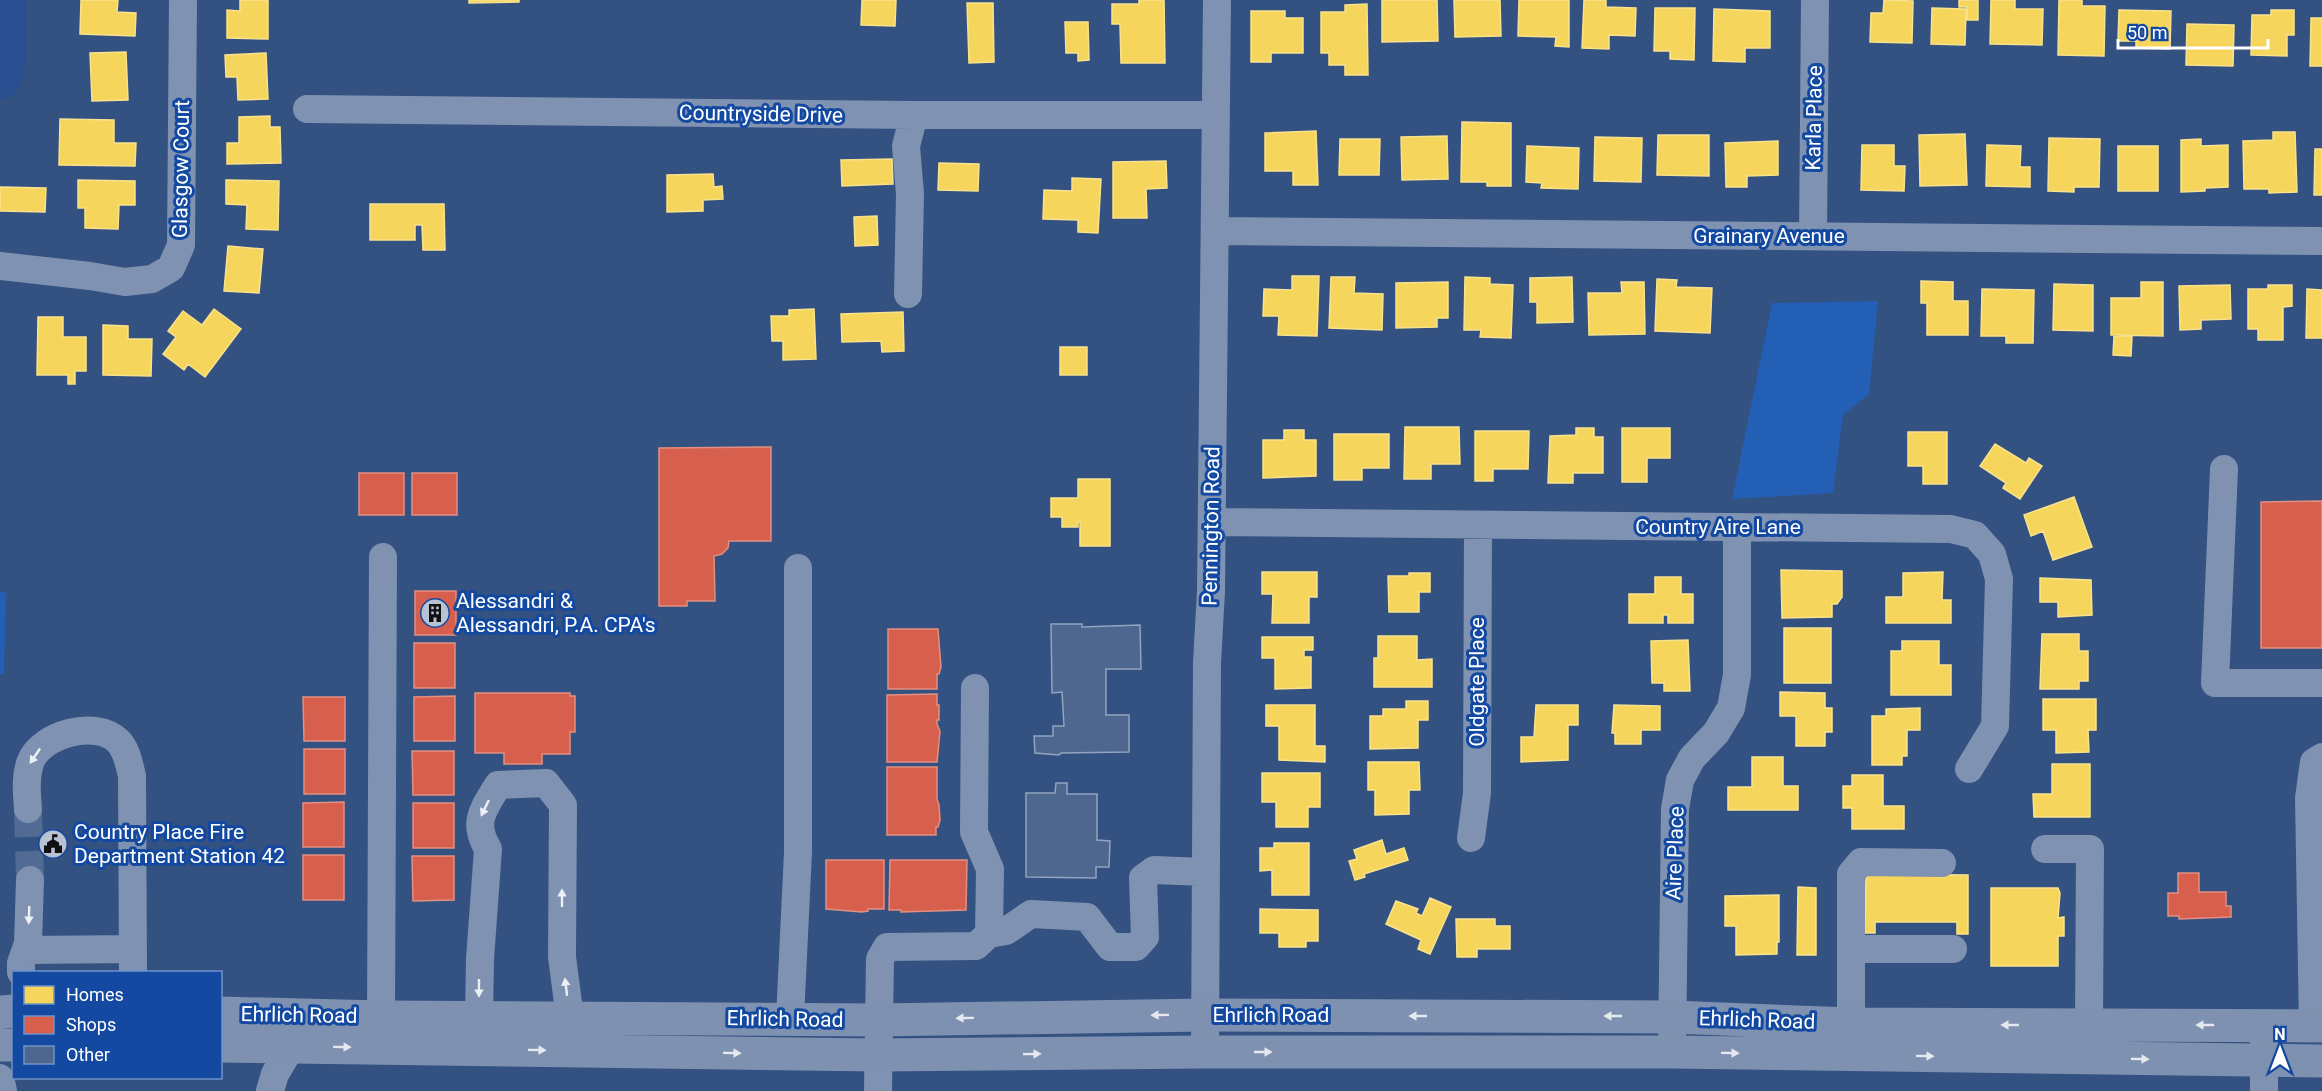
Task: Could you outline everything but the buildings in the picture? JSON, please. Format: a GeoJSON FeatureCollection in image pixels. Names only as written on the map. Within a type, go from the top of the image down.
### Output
{"type":"FeatureCollection","features":[{"type":"Feature","properties":{"kind":"main road","name":"Ehrlich Road"},"geometry":{"type":"LineString","coordinates":[[222,1013],[381,1017],[878,1020],[1205,1015],[1672,1017],[1851,1024],[2318,1026]]}},
{"type":"Feature","properties":{"kind":"main road","name":"Ehrlich Road"},"geometry":{"type":"LineString","coordinates":[[222,1046],[878,1055],[1672,1052],[2264,1076],[2322,1062]]}},
{"type":"Feature","properties":{"kind":"street","name":"Glasgow Court"},"geometry":{"type":"LineString","coordinates":[[0,266],[125,282],[152,279],[171,268],[181,245],[183,0]]}},
{"type":"Feature","properties":{"kind":"street","name":"Pennington Road"},"geometry":{"type":"LineString","coordinates":[[1205,1052],[1207,663],[1212,522],[1217,0]]}},
{"type":"Feature","properties":{"kind":"street","name":"Karla Place"},"geometry":{"type":"LineString","coordinates":[[1813,236],[1815,0]]}},
{"type":"Feature","properties":{"kind":"street","name":"Countryside Drive"},"geometry":{"type":"LineString","coordinates":[[307,109],[914,115],[1216,115]]}},
{"type":"Feature","properties":{"kind":"street"},"geometry":{"type":"LineString","coordinates":[[908,294],[910,194],[906,146],[914,115]]}},
{"type":"Feature","properties":{"kind":"street","name":"Grainary Avenue"},"geometry":{"type":"LineString","coordinates":[[1215,231],[2322,241]]}},
{"type":"Feature","properties":{"kind":"street"},"geometry":{"type":"LineString","coordinates":[[2224,469],[2215,683],[2322,682]]}},
{"type":"Feature","properties":{"kind":"street","name":"Country Aire Lane"},"geometry":{"type":"LineString","coordinates":[[1212,522],[1951,529],[1975,535],[1992,554],[1998,579],[1995,726],[1969,769]]}},
{"type":"Feature","properties":{"kind":"street","name":"Oldgate Place"},"geometry":{"type":"LineString","coordinates":[[1471,838],[1477,793],[1478,526]]}},
{"type":"Feature","properties":{"kind":"street","name":"Aire Place"},"geometry":{"type":"LineString","coordinates":[[1672,1052],[1675,809],[1680,780],[1692,758],[1716,733],[1731,708],[1737,675],[1737,527]]}},
{"type":"Feature","properties":{"kind":"street"},"geometry":{"type":"LineString","coordinates":[[381,1017],[383,557]]}},
{"type":"Feature","properties":{"kind":"street"},"geometry":{"type":"LineString","coordinates":[[790,1018],[798,852],[798,568]]}},
{"type":"Feature","properties":{"kind":"street"},"geometry":{"type":"LineString","coordinates":[[975,688],[974,832],[990,869],[989,934]]}},
{"type":"Feature","properties":{"kind":"street"},"geometry":{"type":"LineString","coordinates":[[28,809],[26,776],[30,761],[48,741],[82,731],[101,732],[118,740],[125,751],[132,776],[132,961],[24,961],[28,944],[30,880]]}},
{"type":"Feature","properties":{"kind":"street"},"geometry":{"type":"LineString","coordinates":[[2318,1026],[2314,762],[2322,757]]}},
{"type":"Feature","properties":{"kind":"street"},"geometry":{"type":"LineString","coordinates":[[479,1018],[480,959],[488,849],[480,836],[481,814],[498,785],[546,783],[563,805],[562,957],[570,1018]]}},
{"type":"Feature","properties":{"kind":"street"},"geometry":{"type":"LineString","coordinates":[[2045,849],[2090,849],[2089,1025]]}},
{"type":"Feature","properties":{"kind":"street"},"geometry":{"type":"LineString","coordinates":[[1851,1024],[1851,874],[1861,862],[1942,863]]}},
{"type":"Feature","properties":{"kind":"street"},"geometry":{"type":"LineString","coordinates":[[878,1091],[880,959],[887,947],[976,946],[989,934],[1006,931],[1031,914],[1087,918],[1110,947],[1136,947],[1145,938],[1143,878],[1154,870],[1205,872]]}},
{"type":"Feature","properties":{"kind":"street"},"geometry":{"type":"LineString","coordinates":[[1851,950],[1953,950]]}},
{"type":"Feature","properties":{"kind":"street"},"geometry":{"type":"LineString","coordinates":[[2264,1026],[2264,1076]]}},
{"type":"Feature","properties":{"kind":"street"},"geometry":{"type":"LineString","coordinates":[[270,1091],[274,1074],[291,1047]]}},
{"type":"Feature","properties":{"kind":"street"},"geometry":{"type":"LineString","coordinates":[[0,1078],[3,1091]]}},
{"type":"Feature","properties":{"kind":"shaded area"},"geometry":{"type":"Polygon","coordinates":[[[0,0],[25,0],[26,58],[19,87],[11,96],[0,99],[0,0]]]}},
{"type":"Feature","properties":{"kind":"shaded area"},"geometry":{"type":"Polygon","coordinates":[[[1878,301],[1869,394],[1843,415],[1833,493],[1732,499],[1772,303],[1878,301]]]}},
{"type":"Feature","properties":{"kind":"shaded area"},"geometry":{"type":"Polygon","coordinates":[[[0,592],[6,593],[4,675],[0,674],[0,592]]]}},
{"type":"Feature","properties":{"kind":"tunnel"},"geometry":{"type":"LineString","coordinates":[[28,809],[30,880]]}},
{"type":"Feature","properties":{"kind":"place","name":"Alessandri & Alessandri, P.A. CPA's"},"geometry":{"type":"Point","coordinates":[435,613]}},
{"type":"Feature","properties":{"kind":"place","name":"Country Place Fire Department Station 42"},"geometry":{"type":"Point","coordinates":[53,844]}}]}
